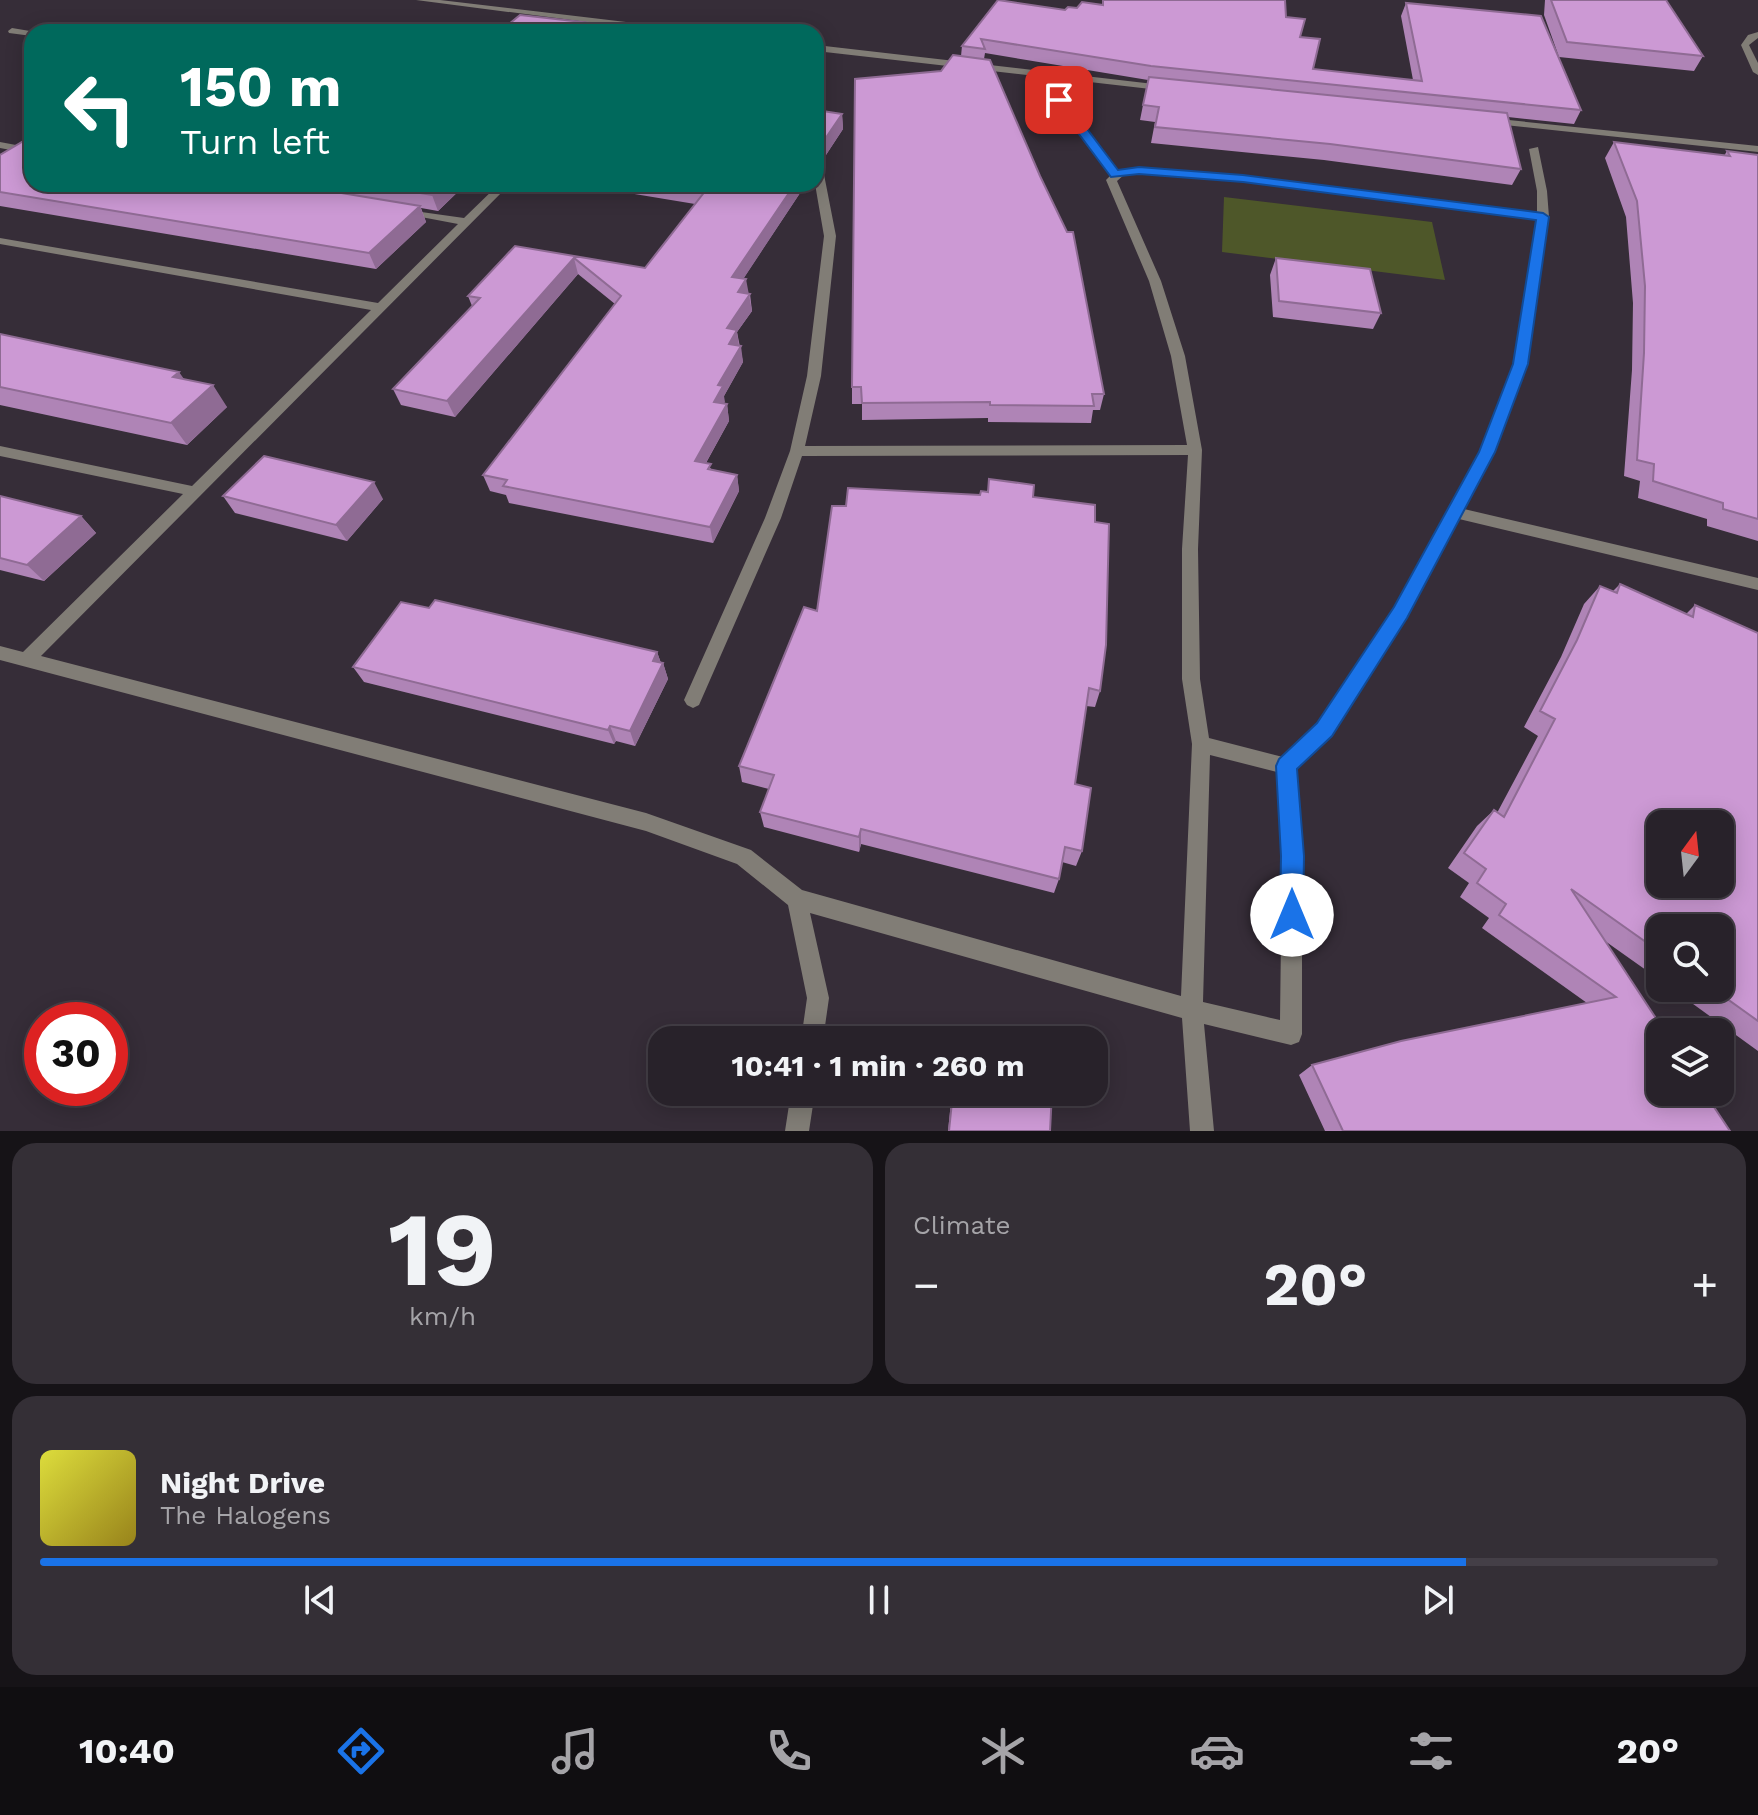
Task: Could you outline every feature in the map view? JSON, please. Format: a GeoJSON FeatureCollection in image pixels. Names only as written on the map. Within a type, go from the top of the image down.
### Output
{"type":"FeatureCollection","features":[{"type":"Feature","properties":{"kind":"street"},"geometry":{"type":"LineString","coordinates":[[420,0],[619,24]]}},
{"type":"Feature","properties":{"kind":"street"},"geometry":{"type":"LineString","coordinates":[[12,31],[24,32]]}},
{"type":"Feature","properties":{"kind":"street"},"geometry":{"type":"LineString","coordinates":[[1758,35],[1751,37],[1745,45],[1758,72]]}},
{"type":"Feature","properties":{"kind":"street"},"geometry":{"type":"LineString","coordinates":[[824,49],[1181,89]]}},
{"type":"Feature","properties":{"kind":"street"},"geometry":{"type":"LineString","coordinates":[[1040,75],[1115,175]]}},
{"type":"Feature","properties":{"kind":"street"},"geometry":{"type":"LineString","coordinates":[[1477,120],[1758,149]]}},
{"type":"Feature","properties":{"kind":"street"},"geometry":{"type":"LineString","coordinates":[[0,145],[24,150]]}},
{"type":"Feature","properties":{"kind":"street"},"geometry":{"type":"LineString","coordinates":[[1286,766],[1325,729],[1401,612],[1487,452],[1520,364],[1543,217],[1542,191],[1534,149]]}},
{"type":"Feature","properties":{"kind":"street"},"geometry":{"type":"LineString","coordinates":[[1202,1131],[1192,1010],[1201,744],[1191,679],[1190,549],[1195,450],[1178,356],[1155,281],[1111,180],[1115,175],[1139,170],[1243,178],[1543,217]]}},
{"type":"Feature","properties":{"kind":"street"},"geometry":{"type":"LineString","coordinates":[[26,660],[497,192]]}},
{"type":"Feature","properties":{"kind":"street"},"geometry":{"type":"LineString","coordinates":[[693,700],[773,518],[797,451],[814,376],[830,236],[822,192]]}},
{"type":"Feature","properties":{"kind":"street"},"geometry":{"type":"LineString","coordinates":[[391,209],[467,222]]}},
{"type":"Feature","properties":{"kind":"street"},"geometry":{"type":"LineString","coordinates":[[0,241],[378,307]]}},
{"type":"Feature","properties":{"kind":"street"},"geometry":{"type":"LineString","coordinates":[[797,451],[1195,450]]}},
{"type":"Feature","properties":{"kind":"street"},"geometry":{"type":"LineString","coordinates":[[0,451],[197,492]]}},
{"type":"Feature","properties":{"kind":"street"},"geometry":{"type":"LineString","coordinates":[[1454,512],[1758,584]]}},
{"type":"Feature","properties":{"kind":"street"},"geometry":{"type":"LineString","coordinates":[[0,653],[646,822],[744,857],[797,899],[1192,1010],[1291,1034],[1292,856],[1286,766]]}},
{"type":"Feature","properties":{"kind":"street"},"geometry":{"type":"LineString","coordinates":[[1201,744],[1286,766]]}},
{"type":"Feature","properties":{"kind":"street"},"geometry":{"type":"LineString","coordinates":[[797,899],[818,998],[814,1026]]}},
{"type":"Feature","properties":{"kind":"street"},"geometry":{"type":"LineString","coordinates":[[797,1131],[801,1106]]}},
{"type":"Feature","properties":{"kind":"green space"},"geometry":{"type":"Polygon","coordinates":[[[1224,197],[1432,222],[1445,280],[1222,252],[1224,197]]]}},
{"type":"Feature","properties":{"kind":"building"},"geometry":{"type":"Polygon","coordinates":[[[998,0],[1065,10],[1068,7],[1077,8],[1082,2],[1103,5],[1103,0],[1285,0],[1286,17],[1305,19],[1300,37],[1320,39],[1313,69],[1422,81],[1406,3],[1541,16],[1581,110],[1151,66],[981,39],[985,49],[962,46],[998,0]]]}},
{"type":"Feature","properties":{"kind":"building"},"geometry":{"type":"Polygon","coordinates":[[[1551,0],[1666,0],[1703,56],[1567,42],[1551,0]]]}},
{"type":"Feature","properties":{"kind":"building"},"geometry":{"type":"Polygon","coordinates":[[[520,15],[600,24],[509,24],[520,15]]]}},
{"type":"Feature","properties":{"kind":"building"},"geometry":{"type":"Polygon","coordinates":[[[953,55],[990,60],[1067,232],[1073,232],[1104,394],[1092,394],[1094,406],[990,405],[990,402],[862,403],[861,387],[852,387],[855,79],[941,71],[953,55]]]}},
{"type":"Feature","properties":{"kind":"building"},"geometry":{"type":"Polygon","coordinates":[[[1149,77],[1507,113],[1521,169],[1330,144],[1155,127],[1159,107],[1143,105],[1149,77]]]}},
{"type":"Feature","properties":{"kind":"building"},"geometry":{"type":"Polygon","coordinates":[[[824,111],[842,114],[824,141],[824,111]]]}},
{"type":"Feature","properties":{"kind":"building"},"geometry":{"type":"Polygon","coordinates":[[[24,141],[24,192],[335,192],[420,206],[369,253],[0,192],[0,155],[24,141]]]}},
{"type":"Feature","properties":{"kind":"building"},"geometry":{"type":"Polygon","coordinates":[[[1614,142],[1730,156],[1727,151],[1758,155],[1758,519],[1723,509],[1723,503],[1653,481],[1654,464],[1637,460],[1645,286],[1637,201],[1614,142]]]}},
{"type":"Feature","properties":{"kind":"building"},"geometry":{"type":"Polygon","coordinates":[[[704,192],[790,192],[732,277],[746,279],[738,292],[750,294],[727,328],[737,330],[729,344],[741,346],[718,385],[723,386],[714,402],[727,404],[695,461],[711,464],[708,469],[737,475],[710,527],[503,486],[507,480],[483,475],[621,296],[574,258],[447,401],[393,389],[480,298],[468,296],[515,246],[645,268],[704,192]]]}},
{"type":"Feature","properties":{"kind":"building"},"geometry":{"type":"Polygon","coordinates":[[[1276,258],[1370,269],[1381,313],[1279,301],[1276,258]]]}},
{"type":"Feature","properties":{"kind":"building"},"geometry":{"type":"Polygon","coordinates":[[[0,334],[179,372],[173,377],[213,385],[171,423],[0,387],[0,334]]]}},
{"type":"Feature","properties":{"kind":"building"},"geometry":{"type":"Polygon","coordinates":[[[264,456],[374,482],[336,525],[223,496],[264,456]]]}},
{"type":"Feature","properties":{"kind":"building"},"geometry":{"type":"Polygon","coordinates":[[[989,479],[1034,485],[1033,497],[1095,505],[1095,522],[1109,524],[1106,645],[1100,691],[1089,688],[1075,784],[1091,788],[1082,851],[1065,847],[1059,879],[861,829],[859,837],[760,812],[774,775],[739,766],[804,607],[817,611],[832,506],[846,506],[848,488],[980,495],[981,491],[988,492],[989,479]]]}},
{"type":"Feature","properties":{"kind":"building"},"geometry":{"type":"Polygon","coordinates":[[[0,496],[81,516],[27,565],[0,558],[0,496]]]}},
{"type":"Feature","properties":{"kind":"building"},"geometry":{"type":"Polygon","coordinates":[[[1620,584],[1693,617],[1695,605],[1758,633],[1758,1021],[1732,1002],[1734,1002],[1734,914],[1646,914],[1646,942],[1571,889],[1656,1018],[1646,1018],[1646,1106],[1713,1106],[1730,1131],[1343,1131],[1312,1065],[1401,1041],[1616,997],[1499,915],[1506,904],[1477,883],[1486,869],[1464,853],[1494,810],[1504,817],[1555,719],[1540,711],[1577,640],[1600,586],[1617,593],[1620,584]]]}},
{"type":"Feature","properties":{"kind":"building"},"geometry":{"type":"Polygon","coordinates":[[[435,600],[657,652],[653,661],[663,663],[630,731],[610,726],[608,730],[353,667],[401,602],[429,608],[435,600]]]}},
{"type":"Feature","properties":{"kind":"building"},"geometry":{"type":"Polygon","coordinates":[[[952,1106],[1051,1106],[1050,1131],[949,1131],[952,1106]]]}},
{"type":"Feature","properties":{"kind":"route"},"geometry":{"type":"LineString","coordinates":[[1059,100],[1115,175],[1122,171],[1139,170],[1243,178],[1543,217],[1520,364],[1487,452],[1401,612],[1325,729],[1286,766],[1292,915]]}}]}
